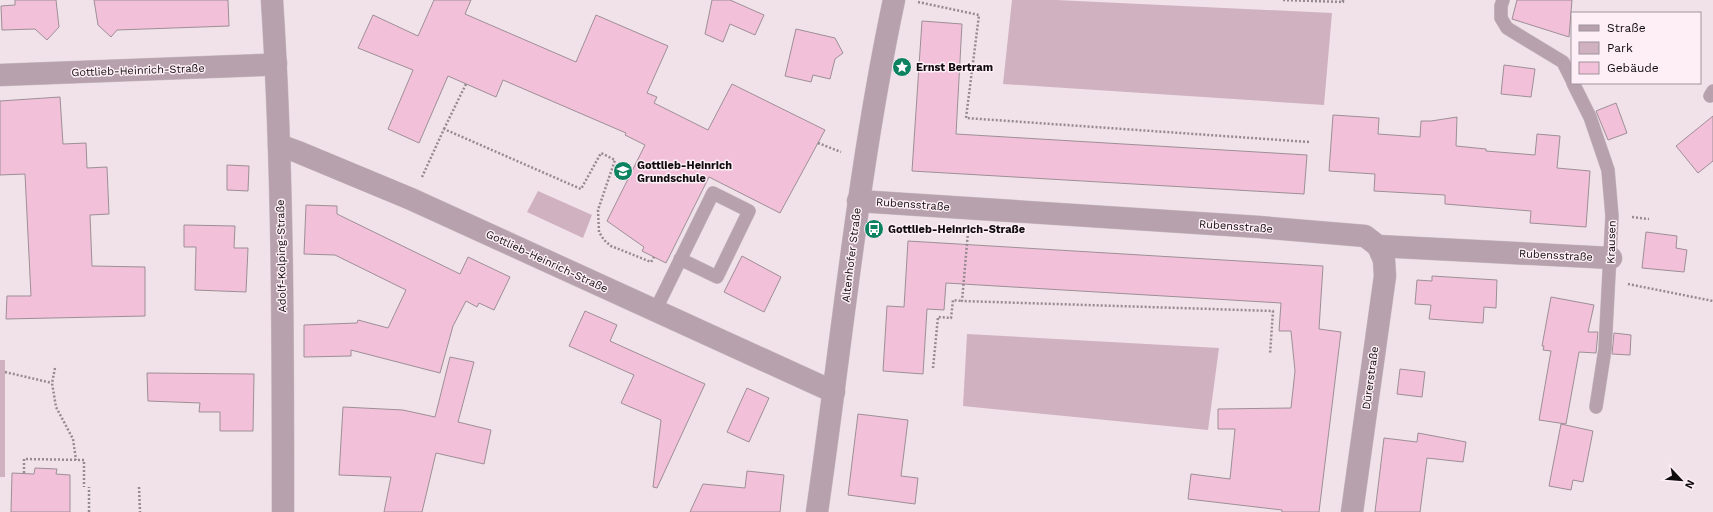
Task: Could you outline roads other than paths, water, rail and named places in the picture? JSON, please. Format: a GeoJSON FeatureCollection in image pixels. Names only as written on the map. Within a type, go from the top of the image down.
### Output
{"type":"FeatureCollection","features":[{"type":"Feature","properties":{"kind":"street","name":"Adolf-Kolping-Straße"},"geometry":{"type":"LineString","coordinates":[[272,0],[276,63],[283,354],[282,512]]}},
{"type":"Feature","properties":{"kind":"street","name":"Altenhofer Straße"},"geometry":{"type":"LineString","coordinates":[[817,512],[858,201],[880,63],[903,1]]}},
{"type":"Feature","properties":{"kind":"street","name":"Gottlieb-Heinrich-Straße"},"geometry":{"type":"LineString","coordinates":[[0,75],[263,65],[276,63]]}},
{"type":"Feature","properties":{"kind":"street","name":"Gottlieb-Heinrich-Straße"},"geometry":{"type":"LineString","coordinates":[[278,145],[411,200],[834,392]]}},
{"type":"Feature","properties":{"kind":"street","name":"Rubensstraße"},"geometry":{"type":"LineString","coordinates":[[858,201],[1259,227],[1365,236],[1378,246],[1611,258]]}},
{"type":"Feature","properties":{"kind":"street","name":"Dürerstraße"},"geometry":{"type":"LineString","coordinates":[[1352,512],[1385,276],[1384,260],[1378,246]]}},
{"type":"Feature","properties":{"kind":"lane"},"geometry":{"type":"LineString","coordinates":[[1503,0],[1501,6],[1501,18],[1507,28],[1563,62],[1571,78]]}},
{"type":"Feature","properties":{"kind":"lane","name":"Krausen"},"geometry":{"type":"LineString","coordinates":[[1574,84],[1590,117],[1608,170],[1612,216],[1610,280],[1605,349],[1596,407]]}},
{"type":"Feature","properties":{"kind":"lane"},"geometry":{"type":"LineString","coordinates":[[655,311],[680,259],[713,193],[749,211],[717,277],[680,259]]}},
{"type":"Feature","properties":{"kind":"place","name":"Ernst Bertram"},"geometry":{"type":"Point","coordinates":[902,67]}},
{"type":"Feature","properties":{"kind":"place","name":"Gottlieb-Heinrich Grundschule"},"geometry":{"type":"Point","coordinates":[623,171]}},
{"type":"Feature","properties":{"kind":"place","name":"Gottlieb-Heinrich-Straße"},"geometry":{"type":"Point","coordinates":[874,229]}}]}
